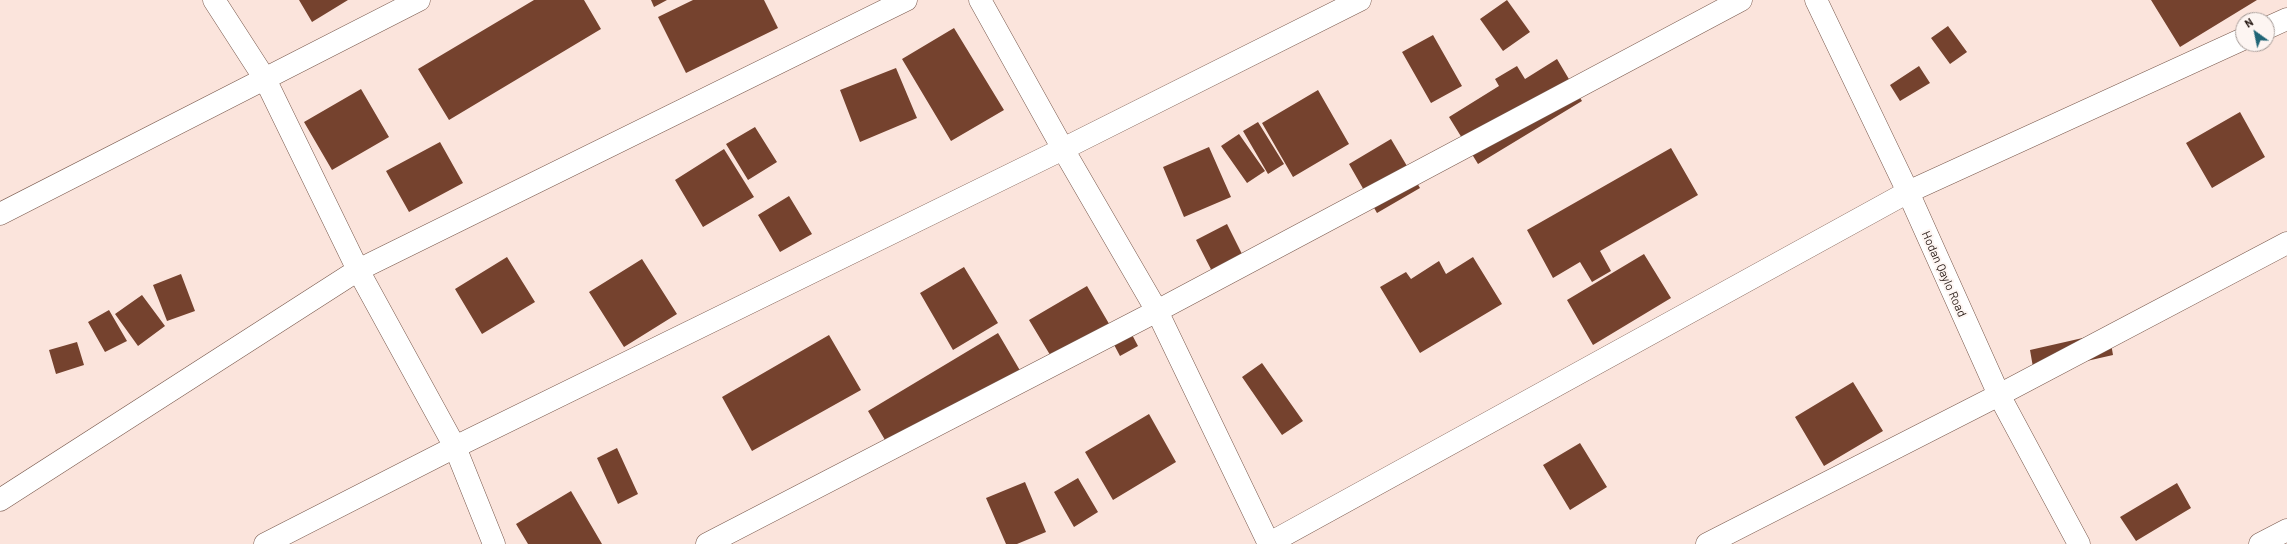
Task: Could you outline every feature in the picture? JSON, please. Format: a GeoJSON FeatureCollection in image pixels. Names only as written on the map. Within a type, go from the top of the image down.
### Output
{"type":"FeatureCollection","features":[{"type":"Feature","properties":{"kind":"street"},"geometry":{"type":"LineString","coordinates":[[214,0],[265,79],[358,270],[455,447],[494,544]]}},
{"type":"Feature","properties":{"kind":"street"},"geometry":{"type":"LineString","coordinates":[[0,214],[419,0]]}},
{"type":"Feature","properties":{"kind":"street"},"geometry":{"type":"LineString","coordinates":[[0,500],[358,270],[906,0]]}},
{"type":"Feature","properties":{"kind":"street"},"geometry":{"type":"LineString","coordinates":[[980,0],[1063,149],[1157,311],[1269,544],[1908,192],[2235,43]]}},
{"type":"Feature","properties":{"kind":"street"},"geometry":{"type":"LineString","coordinates":[[265,544],[455,447],[1063,149],[1360,0]]}},
{"type":"Feature","properties":{"kind":"street"},"geometry":{"type":"LineString","coordinates":[[707,544],[1157,311],[1741,0]]}},
{"type":"Feature","properties":{"kind":"street","name":"Hodan Qaylo Road"},"geometry":{"type":"LineString","coordinates":[[1816,0],[1908,192],[1999,395],[2079,544]]}},
{"type":"Feature","properties":{"kind":"street"},"geometry":{"type":"LineString","coordinates":[[2275,24],[2287,19]]}},
{"type":"Feature","properties":{"kind":"street"},"geometry":{"type":"LineString","coordinates":[[1707,544],[1999,395],[2287,243]]}},
{"type":"Feature","properties":{"kind":"street"},"geometry":{"type":"LineString","coordinates":[[2260,544],[2287,530]]}},
{"type":"Feature","properties":{"kind":"building"},"geometry":{"type":"Polygon","coordinates":[[[299,0],[348,0],[312,22],[299,0]]]}},
{"type":"Feature","properties":{"kind":"building"},"geometry":{"type":"Polygon","coordinates":[[[534,0],[584,0],[601,29],[449,120],[418,69],[534,0]]]}},
{"type":"Feature","properties":{"kind":"building"},"geometry":{"type":"Polygon","coordinates":[[[651,0],[667,0],[654,7],[651,0]]]}},
{"type":"Feature","properties":{"kind":"building"},"geometry":{"type":"Polygon","coordinates":[[[693,0],[764,0],[778,28],[686,73],[658,17],[693,0]]]}},
{"type":"Feature","properties":{"kind":"building"},"geometry":{"type":"Polygon","coordinates":[[[1507,0],[1530,32],[1503,51],[1480,19],[1507,0]]]}},
{"type":"Feature","properties":{"kind":"building"},"geometry":{"type":"Polygon","coordinates":[[[2151,0],[2257,0],[2235,12],[2235,13],[2180,47],[2151,0]]]}},
{"type":"Feature","properties":{"kind":"building"},"geometry":{"type":"Polygon","coordinates":[[[1948,26],[1967,52],[1950,64],[1931,38],[1948,26]]]}},
{"type":"Feature","properties":{"kind":"building"},"geometry":{"type":"Polygon","coordinates":[[[954,28],[1004,110],[951,141],[902,59],[954,28]]]}},
{"type":"Feature","properties":{"kind":"building"},"geometry":{"type":"Polygon","coordinates":[[[1433,35],[1462,86],[1431,103],[1402,52],[1433,35]]]}},
{"type":"Feature","properties":{"kind":"building"},"geometry":{"type":"Polygon","coordinates":[[[1557,59],[1582,101],[1478,164],[1449,117],[1499,86],[1495,79],[1517,66],[1525,79],[1557,59]]]}},
{"type":"Feature","properties":{"kind":"building"},"geometry":{"type":"Polygon","coordinates":[[[1919,66],[1930,83],[1900,101],[1890,85],[1919,66]]]}},
{"type":"Feature","properties":{"kind":"building"},"geometry":{"type":"Polygon","coordinates":[[[896,68],[917,118],[860,142],[840,90],[896,68]]]}},
{"type":"Feature","properties":{"kind":"building"},"geometry":{"type":"Polygon","coordinates":[[[361,89],[389,137],[332,170],[304,122],[361,89]]]}},
{"type":"Feature","properties":{"kind":"building"},"geometry":{"type":"Polygon","coordinates":[[[1318,90],[1349,144],[1293,177],[1262,123],[1318,90]]]}},
{"type":"Feature","properties":{"kind":"building"},"geometry":{"type":"Polygon","coordinates":[[[2240,112],[2265,157],[2212,188],[2186,143],[2240,112]]]}},
{"type":"Feature","properties":{"kind":"building"},"geometry":{"type":"Polygon","coordinates":[[[1258,122],[1284,164],[1268,174],[1243,131],[1258,122]]]}},
{"type":"Feature","properties":{"kind":"building"},"geometry":{"type":"Polygon","coordinates":[[[755,127],[777,162],[748,180],[726,144],[755,127]]]}},
{"type":"Feature","properties":{"kind":"building"},"geometry":{"type":"Polygon","coordinates":[[[1239,134],[1265,171],[1247,183],[1221,146],[1239,134]]]}},
{"type":"Feature","properties":{"kind":"building"},"geometry":{"type":"Polygon","coordinates":[[[1391,139],[1420,188],[1377,213],[1349,164],[1391,139]]]}},
{"type":"Feature","properties":{"kind":"building"},"geometry":{"type":"Polygon","coordinates":[[[440,142],[463,183],[409,212],[386,171],[440,142]]]}},
{"type":"Feature","properties":{"kind":"building"},"geometry":{"type":"Polygon","coordinates":[[[1209,147],[1231,197],[1184,217],[1163,167],[1209,147]]]}},
{"type":"Feature","properties":{"kind":"building"},"geometry":{"type":"Polygon","coordinates":[[[1671,148],[1698,195],[1600,251],[1611,271],[1592,282],[1580,262],[1553,278],[1527,230],[1671,148]]]}},
{"type":"Feature","properties":{"kind":"building"},"geometry":{"type":"Polygon","coordinates":[[[724,149],[754,197],[703,227],[675,180],[724,149]]]}},
{"type":"Feature","properties":{"kind":"building"},"geometry":{"type":"Polygon","coordinates":[[[789,196],[812,234],[780,252],[758,215],[789,196]]]}},
{"type":"Feature","properties":{"kind":"building"},"geometry":{"type":"Polygon","coordinates":[[[1227,224],[1250,270],[1219,285],[1196,240],[1227,224]]]}},
{"type":"Feature","properties":{"kind":"building"},"geometry":{"type":"Polygon","coordinates":[[[1644,254],[1671,298],[1593,345],[1567,300],[1644,254]]]}},
{"type":"Feature","properties":{"kind":"building"},"geometry":{"type":"Polygon","coordinates":[[[507,257],[535,302],[482,334],[455,289],[507,257]]]}},
{"type":"Feature","properties":{"kind":"building"},"geometry":{"type":"Polygon","coordinates":[[[1473,257],[1502,304],[1420,353],[1380,287],[1406,272],[1411,279],[1439,261],[1446,274],[1473,257]]]}},
{"type":"Feature","properties":{"kind":"building"},"geometry":{"type":"Polygon","coordinates":[[[642,259],[677,314],[624,347],[589,292],[642,259]]]}},
{"type":"Feature","properties":{"kind":"building"},"geometry":{"type":"Polygon","coordinates":[[[964,267],[998,323],[953,350],[920,293],[964,267]]]}},
{"type":"Feature","properties":{"kind":"building"},"geometry":{"type":"Polygon","coordinates":[[[181,274],[195,311],[167,321],[153,285],[181,274]]]}},
{"type":"Feature","properties":{"kind":"building"},"geometry":{"type":"Polygon","coordinates":[[[1087,286],[1115,334],[1058,368],[1029,320],[1087,286]]]}},
{"type":"Feature","properties":{"kind":"building"},"geometry":{"type":"Polygon","coordinates":[[[142,295],[165,326],[138,346],[115,314],[142,295]]]}},
{"type":"Feature","properties":{"kind":"building"},"geometry":{"type":"Polygon","coordinates":[[[109,310],[127,341],[105,352],[88,322],[109,310]]]}},
{"type":"Feature","properties":{"kind":"building"},"geometry":{"type":"Polygon","coordinates":[[[1129,329],[1138,346],[1120,356],[1111,339],[1129,329]]]}},
{"type":"Feature","properties":{"kind":"building"},"geometry":{"type":"Polygon","coordinates":[[[2109,332],[2113,355],[2034,373],[2030,350],[2109,332]]]}},
{"type":"Feature","properties":{"kind":"building"},"geometry":{"type":"Polygon","coordinates":[[[998,333],[1025,379],[895,457],[868,411],[998,333]]]}},
{"type":"Feature","properties":{"kind":"building"},"geometry":{"type":"Polygon","coordinates":[[[829,335],[861,390],[752,451],[722,397],[829,335]]]}},
{"type":"Feature","properties":{"kind":"building"},"geometry":{"type":"Polygon","coordinates":[[[77,342],[84,365],[56,374],[49,350],[77,342]]]}},
{"type":"Feature","properties":{"kind":"building"},"geometry":{"type":"Polygon","coordinates":[[[1262,363],[1303,421],[1282,435],[1242,377],[1262,363]]]}},
{"type":"Feature","properties":{"kind":"building"},"geometry":{"type":"Polygon","coordinates":[[[1853,382],[1883,431],[1824,466],[1795,417],[1853,382]]]}},
{"type":"Feature","properties":{"kind":"building"},"geometry":{"type":"Polygon","coordinates":[[[1149,414],[1176,462],[1113,500],[1085,452],[1149,414]]]}},
{"type":"Feature","properties":{"kind":"building"},"geometry":{"type":"Polygon","coordinates":[[[1580,443],[1607,487],[1570,510],[1543,465],[1580,443]]]}},
{"type":"Feature","properties":{"kind":"building"},"geometry":{"type":"Polygon","coordinates":[[[617,448],[638,494],[618,504],[597,458],[617,448]]]}},
{"type":"Feature","properties":{"kind":"building"},"geometry":{"type":"Polygon","coordinates":[[[1078,478],[1098,512],[1074,527],[1054,492],[1078,478]]]}},
{"type":"Feature","properties":{"kind":"building"},"geometry":{"type":"Polygon","coordinates":[[[1025,482],[1046,532],[1017,544],[1006,544],[986,498],[1025,482]]]}},
{"type":"Feature","properties":{"kind":"building"},"geometry":{"type":"Polygon","coordinates":[[[2177,483],[2191,508],[2136,541],[2120,517],[2177,483]]]}},
{"type":"Feature","properties":{"kind":"building"},"geometry":{"type":"Polygon","coordinates":[[[571,491],[602,544],[528,544],[516,524],[571,491]]]}}]}
